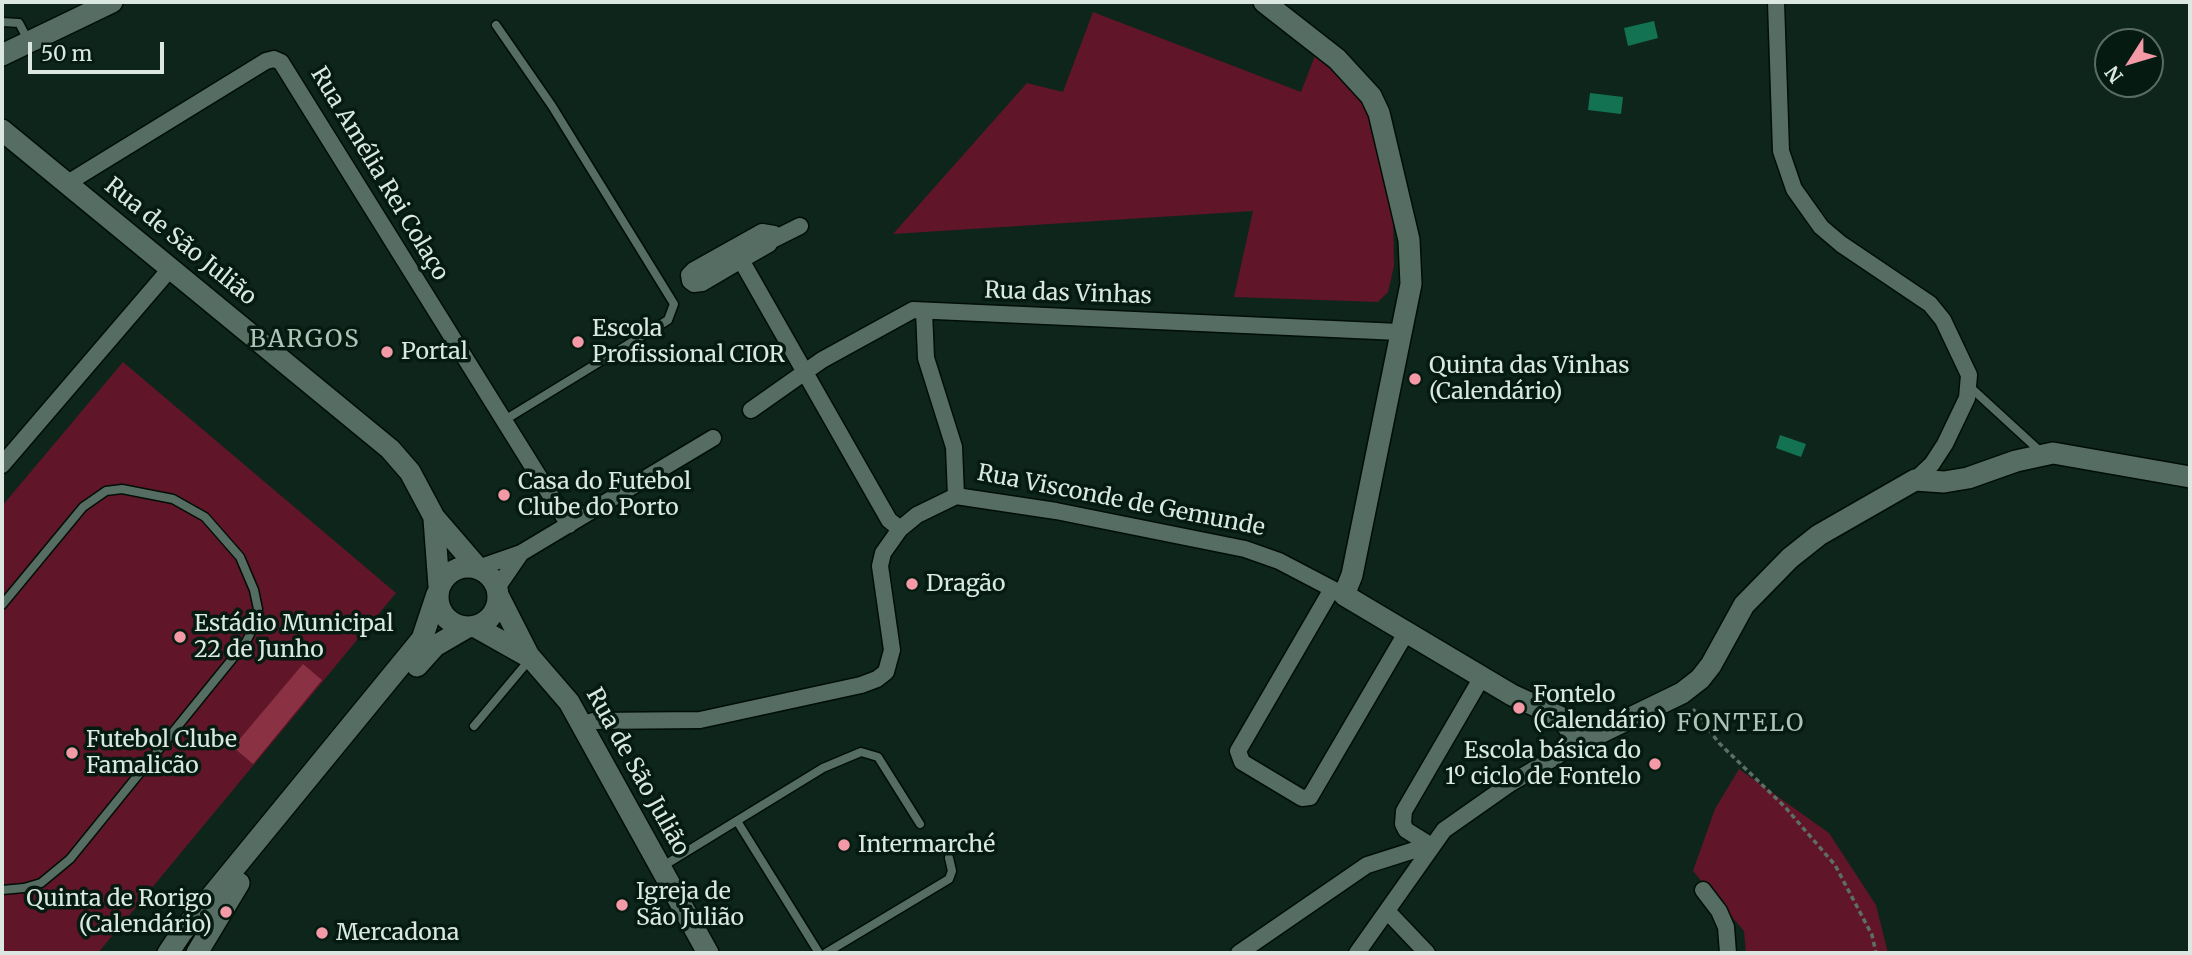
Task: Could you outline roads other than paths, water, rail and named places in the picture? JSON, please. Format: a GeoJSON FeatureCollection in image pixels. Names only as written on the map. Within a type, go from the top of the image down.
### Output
{"type":"FeatureCollection","features":[{"type":"Feature","properties":{"kind":"street"},"geometry":{"type":"LineString","coordinates":[[2,55],[112,2]]}},
{"type":"Feature","properties":{"kind":"street"},"geometry":{"type":"LineString","coordinates":[[1264,2],[1350,71],[1371,96],[1379,113],[1411,253],[1411,284],[1399,332],[1352,575],[1338,592],[1238,751],[1242,762],[1302,798],[1310,797],[1406,633]]}},
{"type":"Feature","properties":{"kind":"street"},"geometry":{"type":"LineString","coordinates":[[1357,953],[1388,912],[1430,845],[1461,816],[1581,742],[1682,693],[1700,679],[1711,665],[1744,605],[1790,558],[1819,535],[1915,480],[1932,464],[1945,444],[1969,387],[1969,375],[1949,331],[1930,304],[1840,244],[1821,226],[1794,189],[1781,151],[1776,2]]}},
{"type":"Feature","properties":{"kind":"street","name":"Rua Amélia Rei Colaço"},"geometry":{"type":"LineString","coordinates":[[66,184],[266,61],[274,59],[281,62],[569,525]]}},
{"type":"Feature","properties":{"kind":"street","name":"Rua de São Julião"},"geometry":{"type":"LineString","coordinates":[[2,131],[390,449],[410,472],[434,517],[478,568]]}},
{"type":"Feature","properties":{"kind":"street"},"geometry":{"type":"LineString","coordinates":[[774,239],[770,231],[762,232],[694,270],[689,275],[690,281],[694,284],[702,283],[800,226]]}},
{"type":"Feature","properties":{"kind":"street"},"geometry":{"type":"LineString","coordinates":[[741,260],[889,520],[900,529]]}},
{"type":"Feature","properties":{"kind":"street"},"geometry":{"type":"LineString","coordinates":[[2,465],[170,269]]}},
{"type":"Feature","properties":{"kind":"street","name":"Rua das Vinhas"},"geometry":{"type":"LineString","coordinates":[[751,410],[905,312],[1233,322],[1399,332]]}},
{"type":"Feature","properties":{"kind":"street"},"geometry":{"type":"LineString","coordinates":[[924,312],[926,358],[954,447],[956,496]]}},
{"type":"Feature","properties":{"kind":"street"},"geometry":{"type":"LineString","coordinates":[[175,951],[422,639],[438,590],[455,569],[478,568],[521,553],[713,438]]}},
{"type":"Feature","properties":{"kind":"street"},"geometry":{"type":"LineString","coordinates":[[1915,480],[1944,482],[1968,478],[2042,453],[2075,455],[2190,477]]}},
{"type":"Feature","properties":{"kind":"street","name":"Rua Visconde de Gemunde"},"geometry":{"type":"LineString","coordinates":[[584,724],[593,721],[707,719],[877,679],[886,672],[892,650],[880,566],[883,553],[900,529],[931,506],[956,496],[1056,511],[1228,545],[1279,561],[1338,592],[1512,695],[1560,717],[1581,742]]}},
{"type":"Feature","properties":{"kind":"street","name":"Rua de São Julião"},"geometry":{"type":"LineString","coordinates":[[434,517],[438,590]]}},
{"type":"Feature","properties":{"kind":"street"},"geometry":{"type":"LineString","coordinates":[[197,953],[213,921],[247,872],[424,657],[435,646],[492,616],[498,593],[521,553]]}},
{"type":"Feature","properties":{"kind":"street"},"geometry":{"type":"LineString","coordinates":[[478,568],[486,572],[498,593]]}},
{"type":"Feature","properties":{"kind":"street"},"geometry":{"type":"LineString","coordinates":[[438,590],[442,613],[457,625],[471,627]]}},
{"type":"Feature","properties":{"kind":"street","name":"Rua de São Julião"},"geometry":{"type":"LineString","coordinates":[[498,593],[516,634],[531,659]]}},
{"type":"Feature","properties":{"kind":"street","name":"Rua de São Julião"},"geometry":{"type":"LineString","coordinates":[[471,627],[531,659],[551,678],[584,724],[708,953]]}},
{"type":"Feature","properties":{"kind":"street"},"geometry":{"type":"LineString","coordinates":[[1430,845],[1406,830],[1402,824],[1404,811],[1482,677]]}},
{"type":"Feature","properties":{"kind":"street"},"geometry":{"type":"LineString","coordinates":[[1239,953],[1367,865],[1430,845]]}},
{"type":"Feature","properties":{"kind":"street"},"geometry":{"type":"LineString","coordinates":[[1703,890],[1719,911],[1726,927],[1728,953]]}},
{"type":"Feature","properties":{"kind":"street"},"geometry":{"type":"LineString","coordinates":[[1388,912],[1427,953]]}},
{"type":"Feature","properties":{"kind":"lane"},"geometry":{"type":"LineString","coordinates":[[2,22],[19,23],[29,43]]}},
{"type":"Feature","properties":{"kind":"lane"},"geometry":{"type":"LineString","coordinates":[[496,25],[552,106],[674,304],[668,320],[503,421]]}},
{"type":"Feature","properties":{"kind":"lane"},"geometry":{"type":"LineString","coordinates":[[1969,387],[2042,453]]}},
{"type":"Feature","properties":{"kind":"lane"},"geometry":{"type":"LineString","coordinates":[[2,605],[83,507],[106,491],[122,489],[173,499],[205,517],[240,557],[254,590],[258,609],[246,642],[70,859],[41,883],[2,890]]}},
{"type":"Feature","properties":{"kind":"lane"},"geometry":{"type":"LineString","coordinates":[[474,726],[531,659]]}},
{"type":"Feature","properties":{"kind":"lane"},"geometry":{"type":"LineString","coordinates":[[661,868],[823,768],[865,751],[878,757],[920,824]]}},
{"type":"Feature","properties":{"kind":"lane"},"geometry":{"type":"LineString","coordinates":[[737,821],[819,953]]}},
{"type":"Feature","properties":{"kind":"lane"},"geometry":{"type":"LineString","coordinates":[[825,953],[949,879],[952,872],[949,858]]}},
{"type":"Feature","properties":{"kind":"place","name":"Escola Profissional CIOR"},"geometry":{"type":"Point","coordinates":[578,342]}},
{"type":"Feature","properties":{"kind":"place","name":"Portal"},"geometry":{"type":"Point","coordinates":[387,352]}},
{"type":"Feature","properties":{"kind":"place","name":"Quinta das Vinhas (Calendário)"},"geometry":{"type":"Point","coordinates":[1415,379]}},
{"type":"Feature","properties":{"kind":"place","name":"Casa do Futebol Clube do Porto"},"geometry":{"type":"Point","coordinates":[504,495]}},
{"type":"Feature","properties":{"kind":"place","name":"Dragão"},"geometry":{"type":"Point","coordinates":[912,584]}},
{"type":"Feature","properties":{"kind":"place","name":"Estádio Municipal 22 de Junho"},"geometry":{"type":"Point","coordinates":[180,637]}},
{"type":"Feature","properties":{"kind":"place","name":"Fontelo (Calendário)"},"geometry":{"type":"Point","coordinates":[1519,708]}},
{"type":"Feature","properties":{"kind":"place","name":"Futebol Clube Famalicão"},"geometry":{"type":"Point","coordinates":[72,753]}},
{"type":"Feature","properties":{"kind":"place","name":"Escola básica do 1º ciclo de Fontelo"},"geometry":{"type":"Point","coordinates":[1655,764]}},
{"type":"Feature","properties":{"kind":"place","name":"Intermarché"},"geometry":{"type":"Point","coordinates":[844,845]}},
{"type":"Feature","properties":{"kind":"place","name":"Igreja de São Julião"},"geometry":{"type":"Point","coordinates":[622,905]}},
{"type":"Feature","properties":{"kind":"place","name":"Quinta de Rorigo (Calendário)"},"geometry":{"type":"Point","coordinates":[226,912]}},
{"type":"Feature","properties":{"kind":"place","name":"Mercadona"},"geometry":{"type":"Point","coordinates":[322,933]}},
{"type":"Feature","properties":{"kind":"district","name":"BARGOS"},"geometry":{"type":"Point","coordinates":[305,340]}},
{"type":"Feature","properties":{"kind":"district","name":"FONTELO"},"geometry":{"type":"Point","coordinates":[1741,724]}}]}
